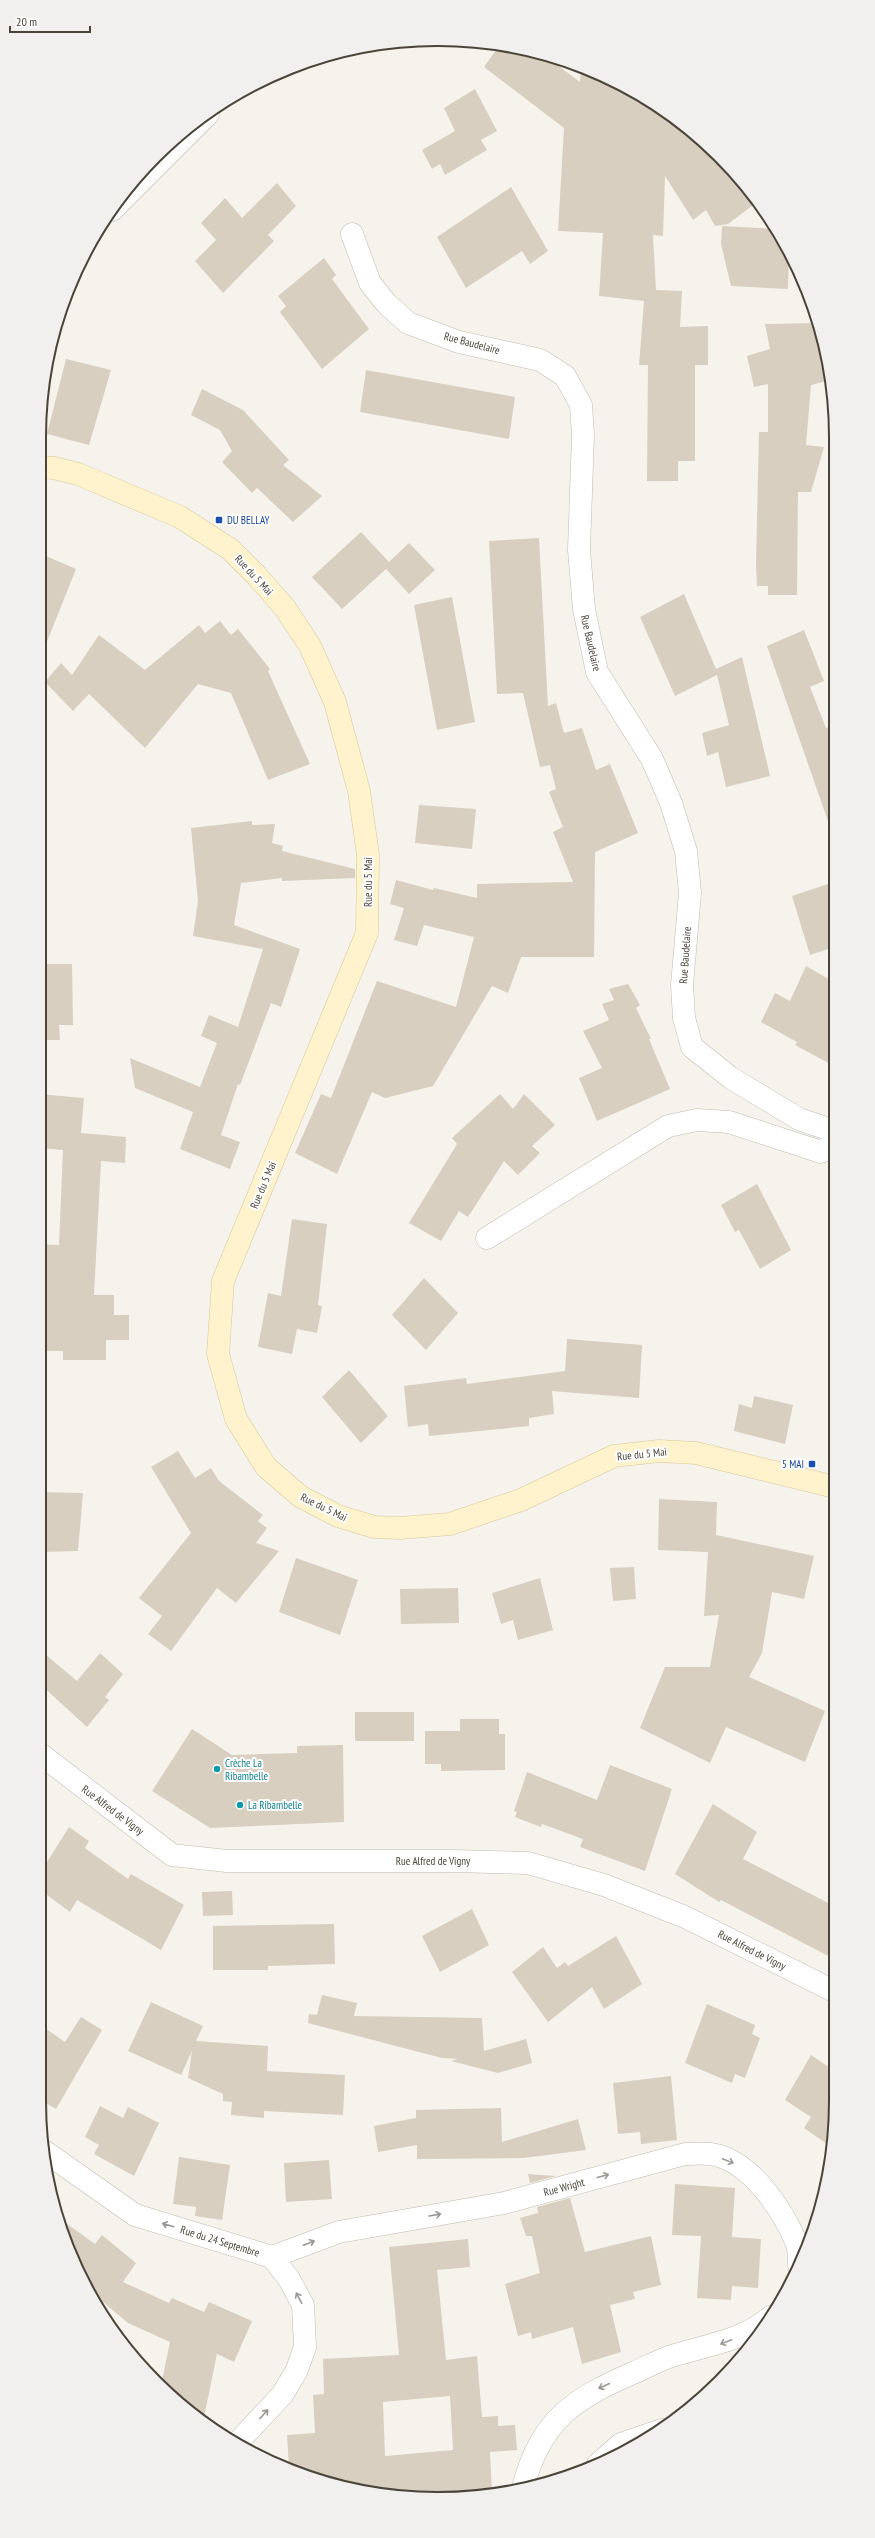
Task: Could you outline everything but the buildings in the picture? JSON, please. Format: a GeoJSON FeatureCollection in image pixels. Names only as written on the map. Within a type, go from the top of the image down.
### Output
{"type":"FeatureCollection","features":[{"type":"Feature","properties":{"kind":"main road","name":"Rue du 5 Mai"},"geometry":{"type":"LineString","coordinates":[[46,467],[78,474],[180,517],[230,549],[257,576],[285,608],[310,646],[335,702],[359,791],[368,855],[367,933],[223,1281],[218,1354],[236,1419],[266,1466],[301,1497],[338,1516],[374,1527],[400,1528],[450,1524],[521,1500],[614,1456],[659,1451],[696,1453],[829,1486]]}},
{"type":"Feature","properties":{"kind":"street"},"geometry":{"type":"LineString","coordinates":[[143,179],[179,143]]}},
{"type":"Feature","properties":{"kind":"street","name":"Rue Baudelaire"},"geometry":{"type":"LineString","coordinates":[[352,234],[370,283],[386,303],[408,323],[459,342],[540,360],[565,376],[581,405],[583,435],[579,550],[584,609],[597,672],[652,759],[671,803],[686,851],[690,893],[682,985],[684,1018],[692,1047],[731,1078],[799,1119],[829,1129]]}},
{"type":"Feature","properties":{"kind":"street"},"geometry":{"type":"LineString","coordinates":[[487,1238],[668,1126],[697,1120],[729,1122],[821,1152],[829,1146]]}},
{"type":"Feature","properties":{"kind":"street","name":"Rue Alfred de Vigny"},"geometry":{"type":"LineString","coordinates":[[46,1758],[172,1855],[227,1861],[453,1861],[528,1863],[604,1885],[685,1917],[829,1989]]}},
{"type":"Feature","properties":{"kind":"street","name":"Rue Wright"},"geometry":{"type":"LineString","coordinates":[[272,2257],[339,2232],[504,2203],[685,2154],[710,2154],[734,2163],[749,2174],[771,2197],[797,2245],[798,2253]]}},
{"type":"Feature","properties":{"kind":"street","name":"Rue du 24 Septembre"},"geometry":{"type":"LineString","coordinates":[[50,2155],[135,2215],[272,2257],[289,2279],[303,2305],[305,2347],[296,2372],[282,2394],[241,2439]]}},
{"type":"Feature","properties":{"kind":"street"},"geometry":{"type":"LineString","coordinates":[[525,2482],[531,2457],[564,2411],[597,2389],[673,2355],[723,2344],[755,2329]]}},
{"type":"Feature","properties":{"kind":"street"},"geometry":{"type":"LineString","coordinates":[[613,2451],[621,2444],[633,2440]]}},
{"type":"Feature","properties":{"kind":"place","name":"DU BELLAY"},"geometry":{"type":"Point","coordinates":[219,520]}},
{"type":"Feature","properties":{"kind":"place","name":"5 MAI"},"geometry":{"type":"Point","coordinates":[812,1464]}},
{"type":"Feature","properties":{"kind":"place","name":"Crèche La Ribambelle"},"geometry":{"type":"Point","coordinates":[217,1769]}},
{"type":"Feature","properties":{"kind":"place","name":"La Ribambelle"},"geometry":{"type":"Point","coordinates":[240,1805]}}]}
